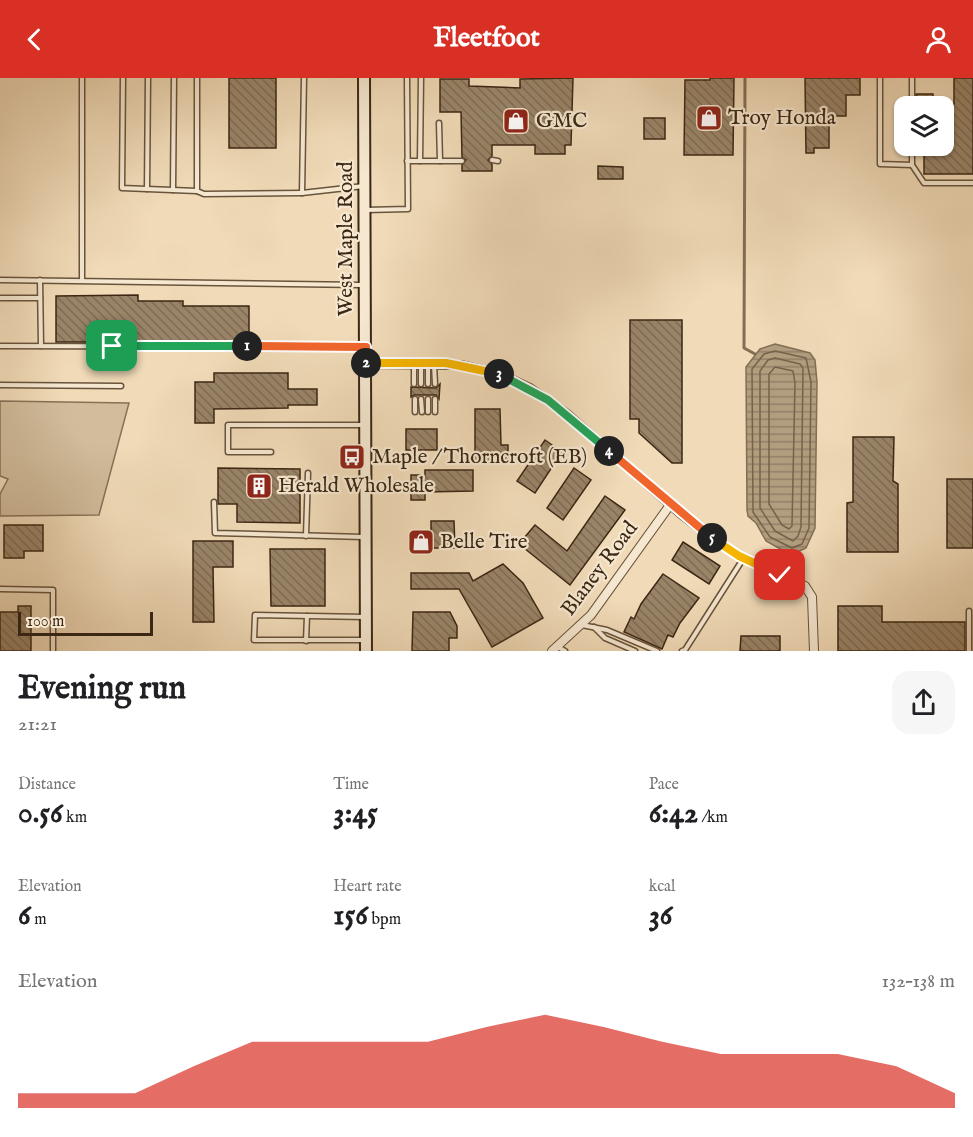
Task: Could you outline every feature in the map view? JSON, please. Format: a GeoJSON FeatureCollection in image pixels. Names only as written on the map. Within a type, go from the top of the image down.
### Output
{"type":"FeatureCollection","features":[{"type":"Feature","properties":{"kind":"main road","name":"West Maple Road"},"geometry":{"type":"LineString","coordinates":[[364,78],[366,646]]}},
{"type":"Feature","properties":{"kind":"street"},"geometry":{"type":"LineString","coordinates":[[366,364],[424,363],[488,370],[530,388],[566,413],[670,505],[716,541],[744,558],[805,586],[812,597],[814,651]]}},
{"type":"Feature","properties":{"kind":"street","name":"Blaney Road"},"geometry":{"type":"LineString","coordinates":[[558,650],[582,625],[670,505]]}},
{"type":"Feature","properties":{"kind":"lane"},"geometry":{"type":"LineString","coordinates":[[82,78],[82,280]]}},
{"type":"Feature","properties":{"kind":"lane"},"geometry":{"type":"LineString","coordinates":[[123,78],[122,188],[197,191],[204,194],[302,193],[365,186]]}},
{"type":"Feature","properties":{"kind":"lane"},"geometry":{"type":"LineString","coordinates":[[147,189],[148,78]]}},
{"type":"Feature","properties":{"kind":"lane"},"geometry":{"type":"LineString","coordinates":[[173,190],[174,78]]}},
{"type":"Feature","properties":{"kind":"lane"},"geometry":{"type":"LineString","coordinates":[[197,191],[198,78]]}},
{"type":"Feature","properties":{"kind":"lane"},"geometry":{"type":"LineString","coordinates":[[302,193],[304,78]]}},
{"type":"Feature","properties":{"kind":"lane"},"geometry":{"type":"LineString","coordinates":[[365,210],[408,209],[407,78]]}},
{"type":"Feature","properties":{"kind":"lane"},"geometry":{"type":"LineString","coordinates":[[420,161],[421,78]]}},
{"type":"Feature","properties":{"kind":"lane"},"geometry":{"type":"LineString","coordinates":[[880,78],[880,164],[912,165]]}},
{"type":"Feature","properties":{"kind":"lane"},"geometry":{"type":"LineString","coordinates":[[912,78],[912,96]]}},
{"type":"Feature","properties":{"kind":"lane"},"geometry":{"type":"LineString","coordinates":[[439,123],[440,161]]}},
{"type":"Feature","properties":{"kind":"lane"},"geometry":{"type":"LineString","coordinates":[[912,156],[912,165],[924,183],[973,183]]}},
{"type":"Feature","properties":{"kind":"lane"},"geometry":{"type":"LineString","coordinates":[[407,161],[462,161]]}},
{"type":"Feature","properties":{"kind":"lane"},"geometry":{"type":"LineString","coordinates":[[0,280],[366,285]]}},
{"type":"Feature","properties":{"kind":"lane"},"geometry":{"type":"LineString","coordinates":[[40,280],[41,346]]}},
{"type":"Feature","properties":{"kind":"lane"},"geometry":{"type":"LineString","coordinates":[[0,298],[40,298]]}},
{"type":"Feature","properties":{"kind":"lane"},"geometry":{"type":"LineString","coordinates":[[0,346],[366,347]]}},
{"type":"Feature","properties":{"kind":"lane"},"geometry":{"type":"LineString","coordinates":[[421,384],[424,363]]}},
{"type":"Feature","properties":{"kind":"lane"},"geometry":{"type":"LineString","coordinates":[[424,363],[428,384]]}},
{"type":"Feature","properties":{"kind":"lane"},"geometry":{"type":"LineString","coordinates":[[424,363],[435,384]]}},
{"type":"Feature","properties":{"kind":"lane"},"geometry":{"type":"LineString","coordinates":[[414,384],[424,363]]}},
{"type":"Feature","properties":{"kind":"lane"},"geometry":{"type":"LineString","coordinates":[[0,385],[121,386]]}},
{"type":"Feature","properties":{"kind":"lane"},"geometry":{"type":"LineString","coordinates":[[415,399],[415,412]]}},
{"type":"Feature","properties":{"kind":"lane"},"geometry":{"type":"LineString","coordinates":[[422,399],[422,412]]}},
{"type":"Feature","properties":{"kind":"lane"},"geometry":{"type":"LineString","coordinates":[[428,399],[428,412]]}},
{"type":"Feature","properties":{"kind":"lane"},"geometry":{"type":"LineString","coordinates":[[435,399],[435,412]]}},
{"type":"Feature","properties":{"kind":"lane"},"geometry":{"type":"LineString","coordinates":[[271,452],[228,452],[228,425],[366,425]]}},
{"type":"Feature","properties":{"kind":"lane"},"geometry":{"type":"LineString","coordinates":[[306,536],[308,472]]}},
{"type":"Feature","properties":{"kind":"lane"},"geometry":{"type":"LineString","coordinates":[[214,502],[215,533],[366,538]]}},
{"type":"Feature","properties":{"kind":"lane"},"geometry":{"type":"LineString","coordinates":[[682,651],[686,650],[744,558]]}},
{"type":"Feature","properties":{"kind":"lane"},"geometry":{"type":"LineString","coordinates":[[0,589],[53,590],[53,651]]}},
{"type":"Feature","properties":{"kind":"lane"},"geometry":{"type":"LineString","coordinates":[[969,610],[969,651]]}},
{"type":"Feature","properties":{"kind":"lane"},"geometry":{"type":"LineString","coordinates":[[366,617],[255,615],[254,640],[366,646]]}},
{"type":"Feature","properties":{"kind":"lane"},"geometry":{"type":"LineString","coordinates":[[306,641],[307,616]]}},
{"type":"Feature","properties":{"kind":"lane"},"geometry":{"type":"LineString","coordinates":[[582,625],[607,630],[657,651]]}},
{"type":"Feature","properties":{"kind":"lane"},"geometry":{"type":"LineString","coordinates":[[593,627],[605,638],[635,651]]}},
{"type":"Feature","properties":{"kind":"shaded area"},"geometry":{"type":"Polygon","coordinates":[[[0,401],[129,403],[99,515],[0,516],[0,494],[8,479],[0,476],[0,401]]]}},
{"type":"Feature","properties":{"kind":"water"},"geometry":{"type":"Polygon","coordinates":[[[775,344],[810,353],[815,360],[817,382],[815,528],[806,548],[791,555],[766,541],[756,523],[748,516],[747,510],[746,367],[760,349],[775,344]]]}},
{"type":"Feature","properties":{"kind":"building"},"geometry":{"type":"Polygon","coordinates":[[[229,78],[276,78],[276,148],[229,148],[229,78]]]}},
{"type":"Feature","properties":{"kind":"building","name":"GMC"},"geometry":{"type":"Polygon","coordinates":[[[573,78],[571,145],[565,145],[565,154],[535,154],[535,145],[492,145],[492,156],[488,160],[492,164],[492,171],[462,171],[462,165],[466,160],[462,157],[461,112],[440,112],[440,79],[469,79],[469,86],[520,88],[520,79],[573,78]]]}},
{"type":"Feature","properties":{"kind":"building","name":"Troy Honda"},"geometry":{"type":"Polygon","coordinates":[[[710,78],[734,78],[733,155],[684,155],[685,80],[710,80],[710,78]]]}},
{"type":"Feature","properties":{"kind":"building"},"geometry":{"type":"Polygon","coordinates":[[[805,78],[860,78],[860,95],[846,95],[846,116],[829,116],[829,148],[814,148],[814,153],[806,153],[805,78]]]}},
{"type":"Feature","properties":{"kind":"building"},"geometry":{"type":"Polygon","coordinates":[[[954,78],[973,78],[973,174],[924,174],[924,156],[954,156],[954,78]]]}},
{"type":"Feature","properties":{"kind":"building"},"geometry":{"type":"Polygon","coordinates":[[[916,94],[933,94],[933,96],[916,96],[916,94]]]}},
{"type":"Feature","properties":{"kind":"building"},"geometry":{"type":"Polygon","coordinates":[[[644,118],[665,118],[665,139],[644,139],[644,118]]]}},
{"type":"Feature","properties":{"kind":"building"},"geometry":{"type":"Polygon","coordinates":[[[598,166],[623,167],[623,179],[598,179],[598,166]]]}},
{"type":"Feature","properties":{"kind":"building"},"geometry":{"type":"Polygon","coordinates":[[[138,295],[138,301],[183,301],[183,306],[249,306],[249,342],[56,342],[56,296],[138,295]]]}},
{"type":"Feature","properties":{"kind":"building"},"geometry":{"type":"Polygon","coordinates":[[[630,320],[682,320],[682,463],[672,463],[639,433],[639,419],[630,419],[630,320]]]}},
{"type":"Feature","properties":{"kind":"building"},"geometry":{"type":"Polygon","coordinates":[[[214,373],[288,373],[288,389],[317,389],[317,405],[288,405],[288,408],[214,409],[214,423],[195,423],[195,382],[214,382],[214,373]]]}},
{"type":"Feature","properties":{"kind":"building"},"geometry":{"type":"Polygon","coordinates":[[[440,384],[439,399],[436,395],[411,397],[411,387],[436,388],[440,384]]]}},
{"type":"Feature","properties":{"kind":"building"},"geometry":{"type":"Polygon","coordinates":[[[475,409],[500,409],[501,445],[508,445],[508,462],[475,462],[475,409]]]}},
{"type":"Feature","properties":{"kind":"building"},"geometry":{"type":"Polygon","coordinates":[[[406,429],[437,429],[437,450],[406,450],[406,429]]]}},
{"type":"Feature","properties":{"kind":"building"},"geometry":{"type":"Polygon","coordinates":[[[853,437],[894,437],[893,481],[898,484],[898,552],[847,552],[847,503],[853,502],[853,437]]]}},
{"type":"Feature","properties":{"kind":"building"},"geometry":{"type":"Polygon","coordinates":[[[545,440],[562,452],[535,493],[517,481],[545,440]]]}},
{"type":"Feature","properties":{"kind":"building","name":"Herald Wholesale"},"geometry":{"type":"Polygon","coordinates":[[[218,468],[300,469],[300,523],[237,522],[237,504],[218,504],[218,468]]]}},
{"type":"Feature","properties":{"kind":"building"},"geometry":{"type":"Polygon","coordinates":[[[574,468],[591,480],[563,520],[547,508],[574,468]]]}},
{"type":"Feature","properties":{"kind":"building"},"geometry":{"type":"Polygon","coordinates":[[[425,470],[473,470],[473,491],[425,492],[425,500],[411,500],[411,475],[425,475],[425,470]]]}},
{"type":"Feature","properties":{"kind":"building"},"geometry":{"type":"Polygon","coordinates":[[[947,479],[973,479],[973,548],[947,548],[947,479]]]}},
{"type":"Feature","properties":{"kind":"building"},"geometry":{"type":"Polygon","coordinates":[[[605,496],[625,510],[570,585],[519,544],[535,525],[567,551],[605,496]]]}},
{"type":"Feature","properties":{"kind":"building"},"geometry":{"type":"Polygon","coordinates":[[[431,521],[454,521],[455,548],[410,548],[410,537],[431,538],[431,521]]]}},
{"type":"Feature","properties":{"kind":"building"},"geometry":{"type":"Polygon","coordinates":[[[4,525],[43,525],[43,551],[24,551],[24,558],[4,558],[4,525]]]}},
{"type":"Feature","properties":{"kind":"building"},"geometry":{"type":"Polygon","coordinates":[[[193,541],[233,541],[233,567],[213,567],[214,622],[193,622],[193,541]]]}},
{"type":"Feature","properties":{"kind":"building"},"geometry":{"type":"Polygon","coordinates":[[[683,542],[720,566],[709,584],[672,560],[683,542]]]}},
{"type":"Feature","properties":{"kind":"building"},"geometry":{"type":"Polygon","coordinates":[[[270,549],[325,549],[325,606],[271,606],[270,549]]]}},
{"type":"Feature","properties":{"kind":"building"},"geometry":{"type":"Polygon","coordinates":[[[503,564],[523,583],[543,618],[492,647],[459,589],[411,589],[411,573],[469,573],[473,581],[503,564]]]}},
{"type":"Feature","properties":{"kind":"building"},"geometry":{"type":"Polygon","coordinates":[[[663,574],[699,598],[680,623],[673,637],[668,635],[662,649],[624,632],[631,617],[634,619],[641,604],[663,574]]]}},
{"type":"Feature","properties":{"kind":"building"},"geometry":{"type":"Polygon","coordinates":[[[18,606],[31,606],[31,651],[0,651],[0,612],[18,612],[18,606]]]}},
{"type":"Feature","properties":{"kind":"building"},"geometry":{"type":"Polygon","coordinates":[[[838,606],[882,606],[882,622],[965,622],[965,651],[838,651],[838,606]]]}},
{"type":"Feature","properties":{"kind":"building"},"geometry":{"type":"Polygon","coordinates":[[[413,612],[450,612],[457,626],[457,638],[449,638],[449,651],[412,651],[413,612]]]}},
{"type":"Feature","properties":{"kind":"building"},"geometry":{"type":"Polygon","coordinates":[[[741,636],[780,636],[780,651],[740,651],[741,636]]]}},
{"type":"Feature","properties":{"kind":"waterway"},"geometry":{"type":"LineString","coordinates":[[745,78],[744,348],[755,354]]}},
{"type":"Feature","properties":{"kind":"place","name":"Troy Honda"},"geometry":{"type":"Point","coordinates":[709,118]}},
{"type":"Feature","properties":{"kind":"place","name":"GMC"},"geometry":{"type":"Point","coordinates":[516,121]}},
{"type":"Feature","properties":{"kind":"place","name":"Maple / Thorncroft (EB)"},"geometry":{"type":"Point","coordinates":[352,457]}},
{"type":"Feature","properties":{"kind":"place","name":"Herald Wholesale"},"geometry":{"type":"Point","coordinates":[259,486]}},
{"type":"Feature","properties":{"kind":"place","name":"Belle Tire"},"geometry":{"type":"Point","coordinates":[421,542]}},
{"type":"Feature","properties":{"kind":"route"},"geometry":{"type":"LineString","coordinates":[[112,346],[366,347],[366,364],[446,363],[475,367],[500,374],[530,388],[566,413],[681,514],[716,541],[739,556],[780,575]]}}]}
